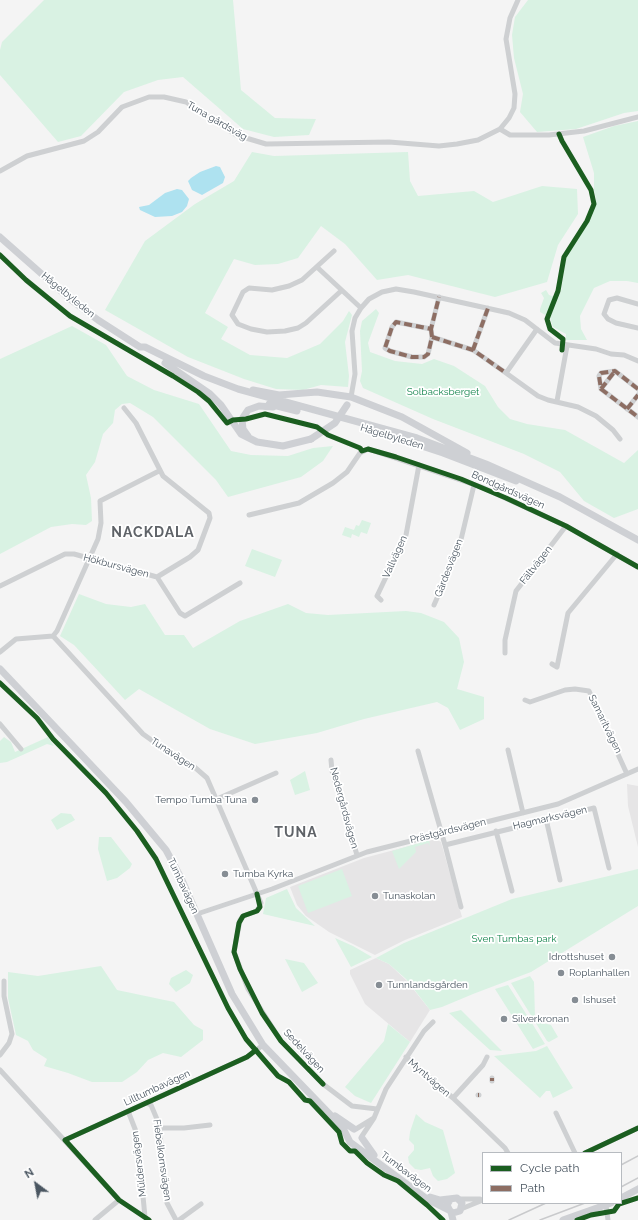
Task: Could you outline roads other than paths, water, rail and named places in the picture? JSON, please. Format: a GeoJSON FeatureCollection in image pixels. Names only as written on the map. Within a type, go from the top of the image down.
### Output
{"type":"FeatureCollection","features":[{"type":"Feature","properties":{"kind":"main road","name":"Hågelbyleden"},"geometry":{"type":"LineString","coordinates":[[0,237],[70,299],[98,320],[140,346],[145,347],[168,362],[204,381],[255,400],[374,431],[443,453],[485,469],[559,502],[638,545]]}},
{"type":"Feature","properties":{"kind":"main road","name":"Hågelbyleden"},"geometry":{"type":"LineString","coordinates":[[168,362],[238,390],[417,438],[486,464],[560,497],[638,540]]}},
{"type":"Feature","properties":{"kind":"main road"},"geometry":{"type":"LineString","coordinates":[[168,362],[210,394],[221,405],[241,434],[263,443],[283,446],[311,439],[335,423],[351,398]]}},
{"type":"Feature","properties":{"kind":"main road"},"geometry":{"type":"LineString","coordinates":[[168,362],[239,386],[268,394],[291,395],[317,392],[351,398],[402,417],[486,464]]}},
{"type":"Feature","properties":{"kind":"main road"},"geometry":{"type":"LineString","coordinates":[[251,439],[244,433],[242,425],[243,416],[250,409],[264,406],[297,411]]}},
{"type":"Feature","properties":{"kind":"main road","name":"Tumbavägen"},"geometry":{"type":"LineString","coordinates":[[0,669],[126,802],[168,852],[232,994],[263,1045],[343,1128],[347,1135]]}},
{"type":"Feature","properties":{"kind":"main road","name":"Tumbavägen"},"geometry":{"type":"LineString","coordinates":[[320,1105],[355,1129]]}},
{"type":"Feature","properties":{"kind":"main road"},"geometry":{"type":"LineString","coordinates":[[355,1129],[360,1131],[362,1137],[359,1142],[354,1144],[348,1141],[347,1135],[350,1131],[355,1129]]}},
{"type":"Feature","properties":{"kind":"main road","name":"Tumbavägen"},"geometry":{"type":"LineString","coordinates":[[362,1137],[374,1156],[429,1197],[440,1200],[450,1200]]}},
{"type":"Feature","properties":{"kind":"main road","name":"Tumbavägen"},"geometry":{"type":"LineString","coordinates":[[354,1144],[427,1199],[450,1211]]}},
{"type":"Feature","properties":{"kind":"main road"},"geometry":{"type":"LineString","coordinates":[[622,1197],[638,1189]]}},
{"type":"Feature","properties":{"kind":"main road"},"geometry":{"type":"LineString","coordinates":[[453,1220],[447,1205],[450,1200],[454,1198],[460,1199],[462,1204],[458,1220]]}},
{"type":"Feature","properties":{"kind":"main road"},"geometry":{"type":"LineString","coordinates":[[563,1220],[608,1204]]}},
{"type":"Feature","properties":{"kind":"main road"},"geometry":{"type":"LineString","coordinates":[[450,1211],[460,1210]]}},
{"type":"Feature","properties":{"kind":"street","name":"Tuna gårdsväg"},"geometry":{"type":"LineString","coordinates":[[0,172],[27,156],[84,141],[98,132],[122,107],[149,97],[164,97],[186,102],[236,135],[250,141],[273,145],[366,142],[450,145],[478,140],[500,129],[511,114],[515,101],[506,39],[510,18],[518,0]]}},
{"type":"Feature","properties":{"kind":"street"},"geometry":{"type":"LineString","coordinates":[[500,129],[510,136],[559,134],[584,131],[638,117]]}},
{"type":"Feature","properties":{"kind":"street"},"geometry":{"type":"LineString","coordinates":[[334,251],[318,268],[302,280],[289,286],[272,290],[249,288],[243,292],[232,315],[235,322],[251,329],[267,332],[298,328],[341,291]]}},
{"type":"Feature","properties":{"kind":"street"},"geometry":{"type":"LineString","coordinates":[[318,268],[361,308]]}},
{"type":"Feature","properties":{"kind":"street"},"geometry":{"type":"LineString","coordinates":[[351,398],[355,374],[352,331],[354,322],[361,308],[369,299],[389,290],[403,290],[439,297],[517,316],[556,343],[567,346],[596,349],[611,354],[624,355],[638,361]]}},
{"type":"Feature","properties":{"kind":"street"},"geometry":{"type":"LineString","coordinates":[[431,330],[396,322],[392,327],[385,348],[390,351],[421,358],[428,354],[432,337],[431,330],[439,297]]}},
{"type":"Feature","properties":{"kind":"street"},"geometry":{"type":"LineString","coordinates":[[638,304],[617,298],[609,300],[604,314],[608,319],[616,323],[638,328]]}},
{"type":"Feature","properties":{"kind":"street"},"geometry":{"type":"LineString","coordinates":[[473,350],[488,308]]}},
{"type":"Feature","properties":{"kind":"street"},"geometry":{"type":"LineString","coordinates":[[506,373],[537,329]]}},
{"type":"Feature","properties":{"kind":"street"},"geometry":{"type":"LineString","coordinates":[[432,337],[473,350],[535,394],[548,400],[578,407],[596,416],[613,430],[620,439]]}},
{"type":"Feature","properties":{"kind":"street"},"geometry":{"type":"LineString","coordinates":[[557,401],[567,346]]}},
{"type":"Feature","properties":{"kind":"street"},"geometry":{"type":"LineString","coordinates":[[602,389],[616,371]]}},
{"type":"Feature","properties":{"kind":"street"},"geometry":{"type":"LineString","coordinates":[[638,389],[616,371],[601,373],[599,376],[602,389],[638,417]]}},
{"type":"Feature","properties":{"kind":"street"},"geometry":{"type":"LineString","coordinates":[[628,409],[638,395]]}},
{"type":"Feature","properties":{"kind":"street","name":"Hökbursvägen"},"geometry":{"type":"LineString","coordinates":[[0,586],[60,555],[74,554],[157,577],[198,550],[210,516],[206,509],[163,476],[159,471],[136,423],[124,408]]}},
{"type":"Feature","properties":{"kind":"street","name":"Bondgårdsvägen"},"geometry":{"type":"LineString","coordinates":[[249,515],[299,503],[342,476],[362,451],[368,449],[419,465],[524,505],[566,526],[638,567]]}},
{"type":"Feature","properties":{"kind":"street","name":"Vallvägen"},"geometry":{"type":"LineString","coordinates":[[381,600],[377,596],[406,535],[419,465]]}},
{"type":"Feature","properties":{"kind":"street"},"geometry":{"type":"LineString","coordinates":[[0,652],[16,639],[53,636],[58,631],[98,539],[101,523],[100,501],[159,471]]}},
{"type":"Feature","properties":{"kind":"street","name":"Gärdesvägen"},"geometry":{"type":"LineString","coordinates":[[434,605],[459,548],[474,485]]}},
{"type":"Feature","properties":{"kind":"street","name":"Fältvägen"},"geometry":{"type":"LineString","coordinates":[[505,653],[505,640],[516,590],[566,526]]}},
{"type":"Feature","properties":{"kind":"street"},"geometry":{"type":"LineString","coordinates":[[552,664],[557,667],[568,613],[617,554]]}},
{"type":"Feature","properties":{"kind":"street"},"geometry":{"type":"LineString","coordinates":[[157,577],[183,616],[188,615],[240,583]]}},
{"type":"Feature","properties":{"kind":"street","name":"Tunavägen"},"geometry":{"type":"LineString","coordinates":[[53,636],[143,734],[168,752],[191,764],[204,774],[217,799],[257,894]]}},
{"type":"Feature","properties":{"kind":"street","name":"Samaritvägen"},"geometry":{"type":"LineString","coordinates":[[526,700],[530,702],[565,690],[575,689],[589,691],[628,774]]}},
{"type":"Feature","properties":{"kind":"street"},"geometry":{"type":"LineString","coordinates":[[0,724],[21,749]]}},
{"type":"Feature","properties":{"kind":"street"},"geometry":{"type":"LineString","coordinates":[[508,750],[523,813]]}},
{"type":"Feature","properties":{"kind":"street"},"geometry":{"type":"LineString","coordinates":[[418,751],[446,845],[461,908]]}},
{"type":"Feature","properties":{"kind":"street","name":"Nedergårdsvägen"},"geometry":{"type":"LineString","coordinates":[[331,760],[332,772],[357,855]]}},
{"type":"Feature","properties":{"kind":"street","name":"Prästgårdsvägen"},"geometry":{"type":"LineString","coordinates":[[197,914],[257,894],[357,855],[558,804],[638,769]]}},
{"type":"Feature","properties":{"kind":"street"},"geometry":{"type":"LineString","coordinates":[[217,799],[276,773]]}},
{"type":"Feature","properties":{"kind":"street","name":"Hagmarksvägen"},"geometry":{"type":"LineString","coordinates":[[446,845],[496,831],[594,808],[609,868]]}},
{"type":"Feature","properties":{"kind":"street"},"geometry":{"type":"LineString","coordinates":[[546,819],[560,880]]}},
{"type":"Feature","properties":{"kind":"street"},"geometry":{"type":"LineString","coordinates":[[496,831],[512,891]]}},
{"type":"Feature","properties":{"kind":"street","name":"Sedelvägen"},"geometry":{"type":"LineString","coordinates":[[257,894],[260,907],[257,911],[243,916],[240,920],[234,952],[248,989],[281,1041],[323,1084],[352,1106],[377,1109]]}},
{"type":"Feature","properties":{"kind":"street"},"geometry":{"type":"LineString","coordinates":[[0,1055],[9,1042],[12,1034],[4,996],[4,981]]}},
{"type":"Feature","properties":{"kind":"street"},"geometry":{"type":"LineString","coordinates":[[362,1137],[374,1118],[386,1089],[424,1030],[433,1022]]}},
{"type":"Feature","properties":{"kind":"street","name":"Lilltumbavägen"},"geometry":{"type":"LineString","coordinates":[[65,1140],[247,1057],[263,1045]]}},
{"type":"Feature","properties":{"kind":"street","name":"Myntvägen"},"geometry":{"type":"LineString","coordinates":[[406,1057],[452,1098],[507,1152]]}},
{"type":"Feature","properties":{"kind":"street","name":"Myntvägen"},"geometry":{"type":"LineString","coordinates":[[452,1098],[483,1065],[487,1057]]}},
{"type":"Feature","properties":{"kind":"street"},"geometry":{"type":"LineString","coordinates":[[0,1070],[119,1200],[147,1219]]}},
{"type":"Feature","properties":{"kind":"street","name":"Fiebelkornsvägen"},"geometry":{"type":"LineString","coordinates":[[146,1102],[151,1105],[160,1128],[168,1203],[178,1220]]}},
{"type":"Feature","properties":{"kind":"street","name":"Müldersvägen"},"geometry":{"type":"LineString","coordinates":[[128,1111],[137,1134],[147,1219]]}},
{"type":"Feature","properties":{"kind":"street"},"geometry":{"type":"LineString","coordinates":[[556,1113],[575,1152]]}},
{"type":"Feature","properties":{"kind":"street"},"geometry":{"type":"LineString","coordinates":[[355,1129],[374,1118]]}},
{"type":"Feature","properties":{"kind":"street"},"geometry":{"type":"LineString","coordinates":[[160,1128],[184,1128],[210,1124]]}},
{"type":"Feature","properties":{"kind":"street"},"geometry":{"type":"LineString","coordinates":[[587,1152],[638,1128]]}},
{"type":"Feature","properties":{"kind":"street"},"geometry":{"type":"LineString","coordinates":[[460,1199],[482,1199]]}},
{"type":"Feature","properties":{"kind":"street"},"geometry":{"type":"LineString","coordinates":[[460,1210],[482,1199]]}},
{"type":"Feature","properties":{"kind":"street"},"geometry":{"type":"LineString","coordinates":[[95,1220],[119,1200]]}},
{"type":"Feature","properties":{"kind":"street"},"geometry":{"type":"LineString","coordinates":[[178,1220],[201,1204]]}},
{"type":"Feature","properties":{"kind":"street"},"geometry":{"type":"LineString","coordinates":[[608,1204],[608,1220]]}},
{"type":"Feature","properties":{"kind":"water"},"geometry":{"type":"Polygon","coordinates":[[[216,166],[220,167],[225,177],[223,183],[202,195],[192,190],[188,181],[191,178],[200,172],[216,166]]]}},
{"type":"Feature","properties":{"kind":"water"},"geometry":{"type":"Polygon","coordinates":[[[177,189],[182,190],[189,199],[187,206],[182,212],[172,216],[155,217],[140,210],[139,207],[149,205],[165,193],[177,189]]]}},
{"type":"Feature","properties":{"kind":"railway"},"geometry":{"type":"LineString","coordinates":[[622,1164],[638,1156]]}},
{"type":"Feature","properties":{"kind":"railway"},"geometry":{"type":"LineString","coordinates":[[622,1186],[638,1178]]}},
{"type":"Feature","properties":{"kind":"railway"},"geometry":{"type":"LineString","coordinates":[[509,1220],[544,1204]]}},
{"type":"Feature","properties":{"kind":"railway"},"geometry":{"type":"LineString","coordinates":[[540,1220],[582,1204]]}},
{"type":"Feature","properties":{"kind":"place","name":"Tempo Tumba Tuna"},"geometry":{"type":"Point","coordinates":[255,800]}},
{"type":"Feature","properties":{"kind":"place","name":"Tumba Kyrka"},"geometry":{"type":"Point","coordinates":[225,874]}},
{"type":"Feature","properties":{"kind":"place","name":"Tunaskolan"},"geometry":{"type":"Point","coordinates":[375,896]}},
{"type":"Feature","properties":{"kind":"place","name":"Idrottshuset"},"geometry":{"type":"Point","coordinates":[612,957]}},
{"type":"Feature","properties":{"kind":"place","name":"Roplanhallen"},"geometry":{"type":"Point","coordinates":[561,973]}},
{"type":"Feature","properties":{"kind":"place","name":"Tunnlandsgården"},"geometry":{"type":"Point","coordinates":[379,985]}},
{"type":"Feature","properties":{"kind":"place","name":"Ishuset"},"geometry":{"type":"Point","coordinates":[575,1000]}},
{"type":"Feature","properties":{"kind":"place","name":"Silverkronan"},"geometry":{"type":"Point","coordinates":[504,1019]}},
{"type":"Feature","properties":{"kind":"district","name":"NACKDALA"},"geometry":{"type":"Point","coordinates":[153,533]}},
{"type":"Feature","properties":{"kind":"district","name":"TUNA"},"geometry":{"type":"Point","coordinates":[296,833]}},
{"type":"Feature","properties":{"kind":"park label","name":"Solbacksberget"},"geometry":{"type":"Point","coordinates":[443,392]}},
{"type":"Feature","properties":{"kind":"park label","name":"Sven Tumbas park"},"geometry":{"type":"Point","coordinates":[514,939]}}]}
